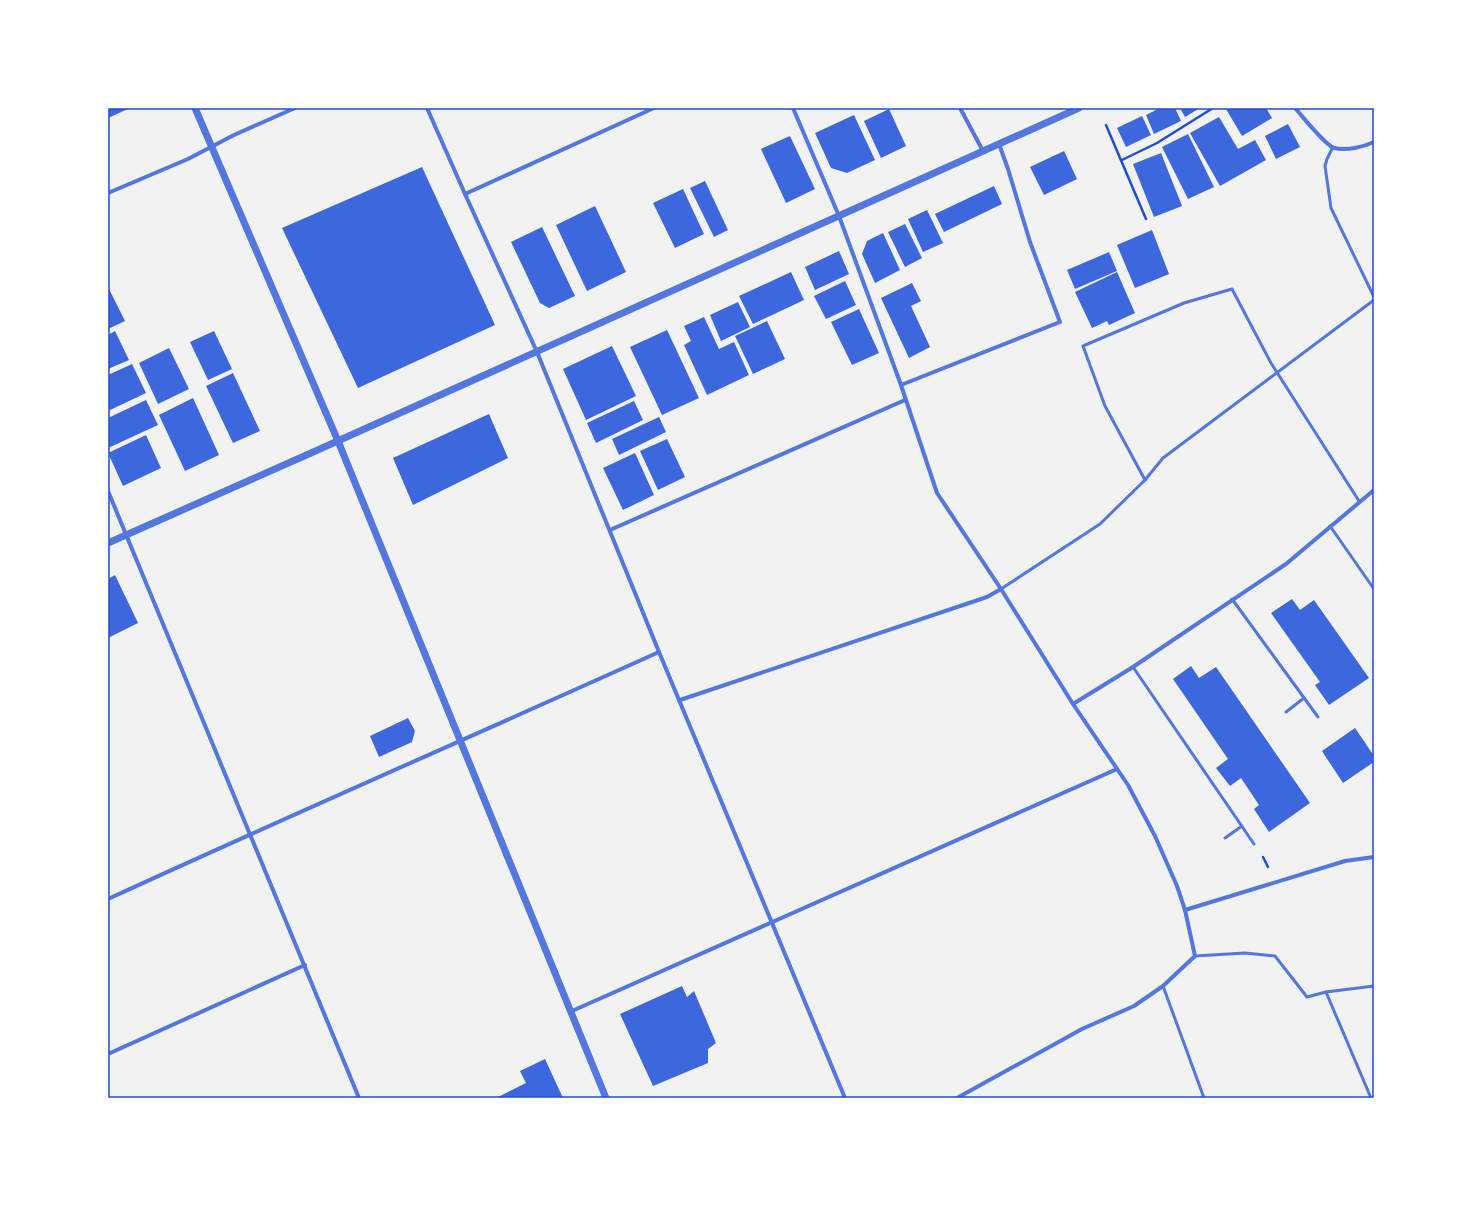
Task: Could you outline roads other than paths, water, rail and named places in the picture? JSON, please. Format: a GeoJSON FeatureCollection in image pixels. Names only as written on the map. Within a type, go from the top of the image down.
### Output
{"type":"FeatureCollection","features":[{"type":"Feature","properties":{"kind":"street"},"geometry":{"type":"LineString","coordinates":[[195,108],[338,441],[572,1011],[606,1098]]}},
{"type":"Feature","properties":{"kind":"street"},"geometry":{"type":"LineString","coordinates":[[108,193],[295,108]]}},
{"type":"Feature","properties":{"kind":"street"},"geometry":{"type":"LineString","coordinates":[[427,108],[537,352],[659,652],[845,1098]]}},
{"type":"Feature","properties":{"kind":"street"},"geometry":{"type":"LineString","coordinates":[[465,194],[654,108]]}},
{"type":"Feature","properties":{"kind":"street"},"geometry":{"type":"LineString","coordinates":[[793,108],[839,216],[901,385],[937,493],[1001,589],[1116,769],[1128,785],[1155,836],[1177,886],[1185,910],[1195,956],[1163,986],[1134,1006],[1082,1029],[957,1098]]}},
{"type":"Feature","properties":{"kind":"street"},"geometry":{"type":"LineString","coordinates":[[960,108],[984,151]]}},
{"type":"Feature","properties":{"kind":"street"},"geometry":{"type":"LineString","coordinates":[[108,543],[1079,108]]}},
{"type":"Feature","properties":{"kind":"street"},"geometry":{"type":"LineString","coordinates":[[1295,108],[1318,135],[1334,148],[1364,146],[1374,142]]}},
{"type":"Feature","properties":{"kind":"street"},"geometry":{"type":"LineString","coordinates":[[901,385],[1060,322],[1030,242],[999,144]]}},
{"type":"Feature","properties":{"kind":"street"},"geometry":{"type":"LineString","coordinates":[[610,530],[905,400]]}},
{"type":"Feature","properties":{"kind":"street"},"geometry":{"type":"LineString","coordinates":[[1074,704],[1133,667],[1286,564],[1359,501],[1374,490]]}},
{"type":"Feature","properties":{"kind":"street"},"geometry":{"type":"LineString","coordinates":[[108,491],[357,1097]]}},
{"type":"Feature","properties":{"kind":"street"},"geometry":{"type":"LineString","coordinates":[[680,700],[980,599],[1001,589]]}},
{"type":"Feature","properties":{"kind":"street"},"geometry":{"type":"LineString","coordinates":[[108,899],[250,834],[659,652]]}},
{"type":"Feature","properties":{"kind":"street"},"geometry":{"type":"LineString","coordinates":[[572,1011],[1116,769]]}},
{"type":"Feature","properties":{"kind":"street"},"geometry":{"type":"LineString","coordinates":[[1185,910],[1345,861],[1374,857]]}},
{"type":"Feature","properties":{"kind":"street"},"geometry":{"type":"LineString","coordinates":[[108,1054],[304,965]]}},
{"type":"Feature","properties":{"kind":"lane"},"geometry":{"type":"LineString","coordinates":[[1334,148],[1327,159],[1325,166],[1331,208],[1374,297]]}},
{"type":"Feature","properties":{"kind":"lane"},"geometry":{"type":"LineString","coordinates":[[1145,480],[1105,406],[1083,346],[1184,303],[1232,289],[1277,373],[1359,501]]}},
{"type":"Feature","properties":{"kind":"lane"},"geometry":{"type":"LineString","coordinates":[[1001,589],[1100,524],[1145,480],[1163,458],[1374,300]]}},
{"type":"Feature","properties":{"kind":"lane"},"geometry":{"type":"LineString","coordinates":[[1330,526],[1374,589]]}},
{"type":"Feature","properties":{"kind":"lane"},"geometry":{"type":"LineString","coordinates":[[1232,599],[1318,717]]}},
{"type":"Feature","properties":{"kind":"lane"},"geometry":{"type":"LineString","coordinates":[[1133,667],[1254,844]]}},
{"type":"Feature","properties":{"kind":"lane"},"geometry":{"type":"LineString","coordinates":[[1286,712],[1304,698]]}},
{"type":"Feature","properties":{"kind":"lane"},"geometry":{"type":"LineString","coordinates":[[1225,838],[1242,826]]}},
{"type":"Feature","properties":{"kind":"lane"},"geometry":{"type":"LineString","coordinates":[[1195,956],[1245,953],[1276,956],[1307,997],[1326,992],[1374,986]]}},
{"type":"Feature","properties":{"kind":"lane"},"geometry":{"type":"LineString","coordinates":[[1163,986],[1204,1098]]}},
{"type":"Feature","properties":{"kind":"lane"},"geometry":{"type":"LineString","coordinates":[[1326,992],[1372,1098]]}}]}
